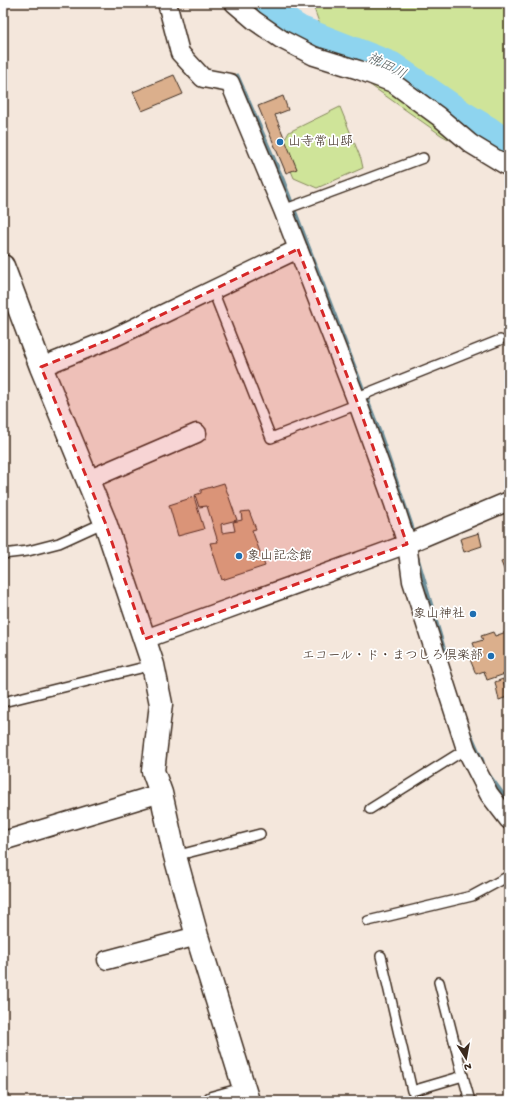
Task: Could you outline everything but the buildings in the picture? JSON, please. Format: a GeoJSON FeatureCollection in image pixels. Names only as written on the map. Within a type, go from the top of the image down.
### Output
{"type":"FeatureCollection","features":[{"type":"Feature","properties":{"kind":"street"},"geometry":{"type":"LineString","coordinates":[[167,3],[180,53],[203,78],[230,83],[298,249],[356,401],[407,544],[412,581],[466,749],[489,794],[509,820]]}},
{"type":"Feature","properties":{"kind":"street"},"geometry":{"type":"LineString","coordinates":[[234,3],[255,21],[281,39],[314,56],[359,70],[393,83],[438,116],[471,144],[509,167]]}},
{"type":"Feature","properties":{"kind":"street"},"geometry":{"type":"LineString","coordinates":[[42,366],[113,338],[298,249]]}},
{"type":"Feature","properties":{"kind":"street"},"geometry":{"type":"LineString","coordinates":[[4,271],[105,522],[153,665],[161,704],[153,771],[161,793],[175,856],[197,936],[246,1096],[212,1101]]}},
{"type":"Feature","properties":{"kind":"street"},"geometry":{"type":"LineString","coordinates":[[88,480],[197,434]]}},
{"type":"Feature","properties":{"kind":"street"},"geometry":{"type":"LineString","coordinates":[[145,639],[407,544],[509,501]]}},
{"type":"Feature","properties":{"kind":"street"},"geometry":{"type":"LineString","coordinates":[[3,841],[161,793]]}},
{"type":"Feature","properties":{"kind":"street"},"geometry":{"type":"LineString","coordinates":[[107,960],[197,936]]}},
{"type":"Feature","properties":{"kind":"lane"},"geometry":{"type":"LineString","coordinates":[[283,210],[423,158]]}},
{"type":"Feature","properties":{"kind":"lane"},"geometry":{"type":"LineString","coordinates":[[213,291],[271,438],[500,340]]}},
{"type":"Feature","properties":{"kind":"lane"},"geometry":{"type":"LineString","coordinates":[[3,554],[28,551],[59,543],[105,522]]}},
{"type":"Feature","properties":{"kind":"lane"},"geometry":{"type":"LineString","coordinates":[[3,702],[153,665]]}},
{"type":"Feature","properties":{"kind":"lane"},"geometry":{"type":"LineString","coordinates":[[370,809],[466,749]]}},
{"type":"Feature","properties":{"kind":"lane"},"geometry":{"type":"LineString","coordinates":[[175,856],[260,834]]}},
{"type":"Feature","properties":{"kind":"lane"},"geometry":{"type":"LineString","coordinates":[[368,921],[472,896],[509,876]]}},
{"type":"Feature","properties":{"kind":"lane"},"geometry":{"type":"LineString","coordinates":[[380,956],[412,1090],[463,1076]]}},
{"type":"Feature","properties":{"kind":"lane"},"geometry":{"type":"LineString","coordinates":[[439,982],[470,1101]]}},
{"type":"Feature","properties":{"kind":"highlighted area"},"geometry":{"type":"Polygon","coordinates":[[[298,249],[358,404],[407,544],[145,639],[105,522],[41,367],[113,338],[298,249]]]}},
{"type":"Feature","properties":{"kind":"green space"},"geometry":{"type":"Polygon","coordinates":[[[312,3],[509,3],[509,172],[441,135],[332,58],[312,3]]]}},
{"type":"Feature","properties":{"kind":"green space"},"geometry":{"type":"Polygon","coordinates":[[[340,107],[361,159],[363,168],[317,188],[294,178],[281,147],[289,132],[340,107]]]}},
{"type":"Feature","properties":{"kind":"waterway","name":"神田川"},"geometry":{"type":"LineString","coordinates":[[254,3],[299,31],[391,67],[509,147]]}},
{"type":"Feature","properties":{"kind":"waterway"},"geometry":{"type":"LineString","coordinates":[[237,76],[282,179],[379,432],[413,534]]}},
{"type":"Feature","properties":{"kind":"waterway"},"geometry":{"type":"LineString","coordinates":[[417,558],[445,654]]}},
{"type":"Feature","properties":{"kind":"waterway"},"geometry":{"type":"LineString","coordinates":[[469,732],[482,761]]}},
{"type":"Feature","properties":{"kind":"waterway"},"geometry":{"type":"LineString","coordinates":[[489,776],[509,803]]}},
{"type":"Feature","properties":{"kind":"place","name":"山寺常山邸"},"geometry":{"type":"Point","coordinates":[280,142]}},
{"type":"Feature","properties":{"kind":"place","name":"象山記念館"},"geometry":{"type":"Point","coordinates":[239,556]}},
{"type":"Feature","properties":{"kind":"place","name":"象山神社"},"geometry":{"type":"Point","coordinates":[473,614]}},
{"type":"Feature","properties":{"kind":"place","name":"エコール・ド・まつしろ倶楽部"},"geometry":{"type":"Point","coordinates":[491,656]}}]}
